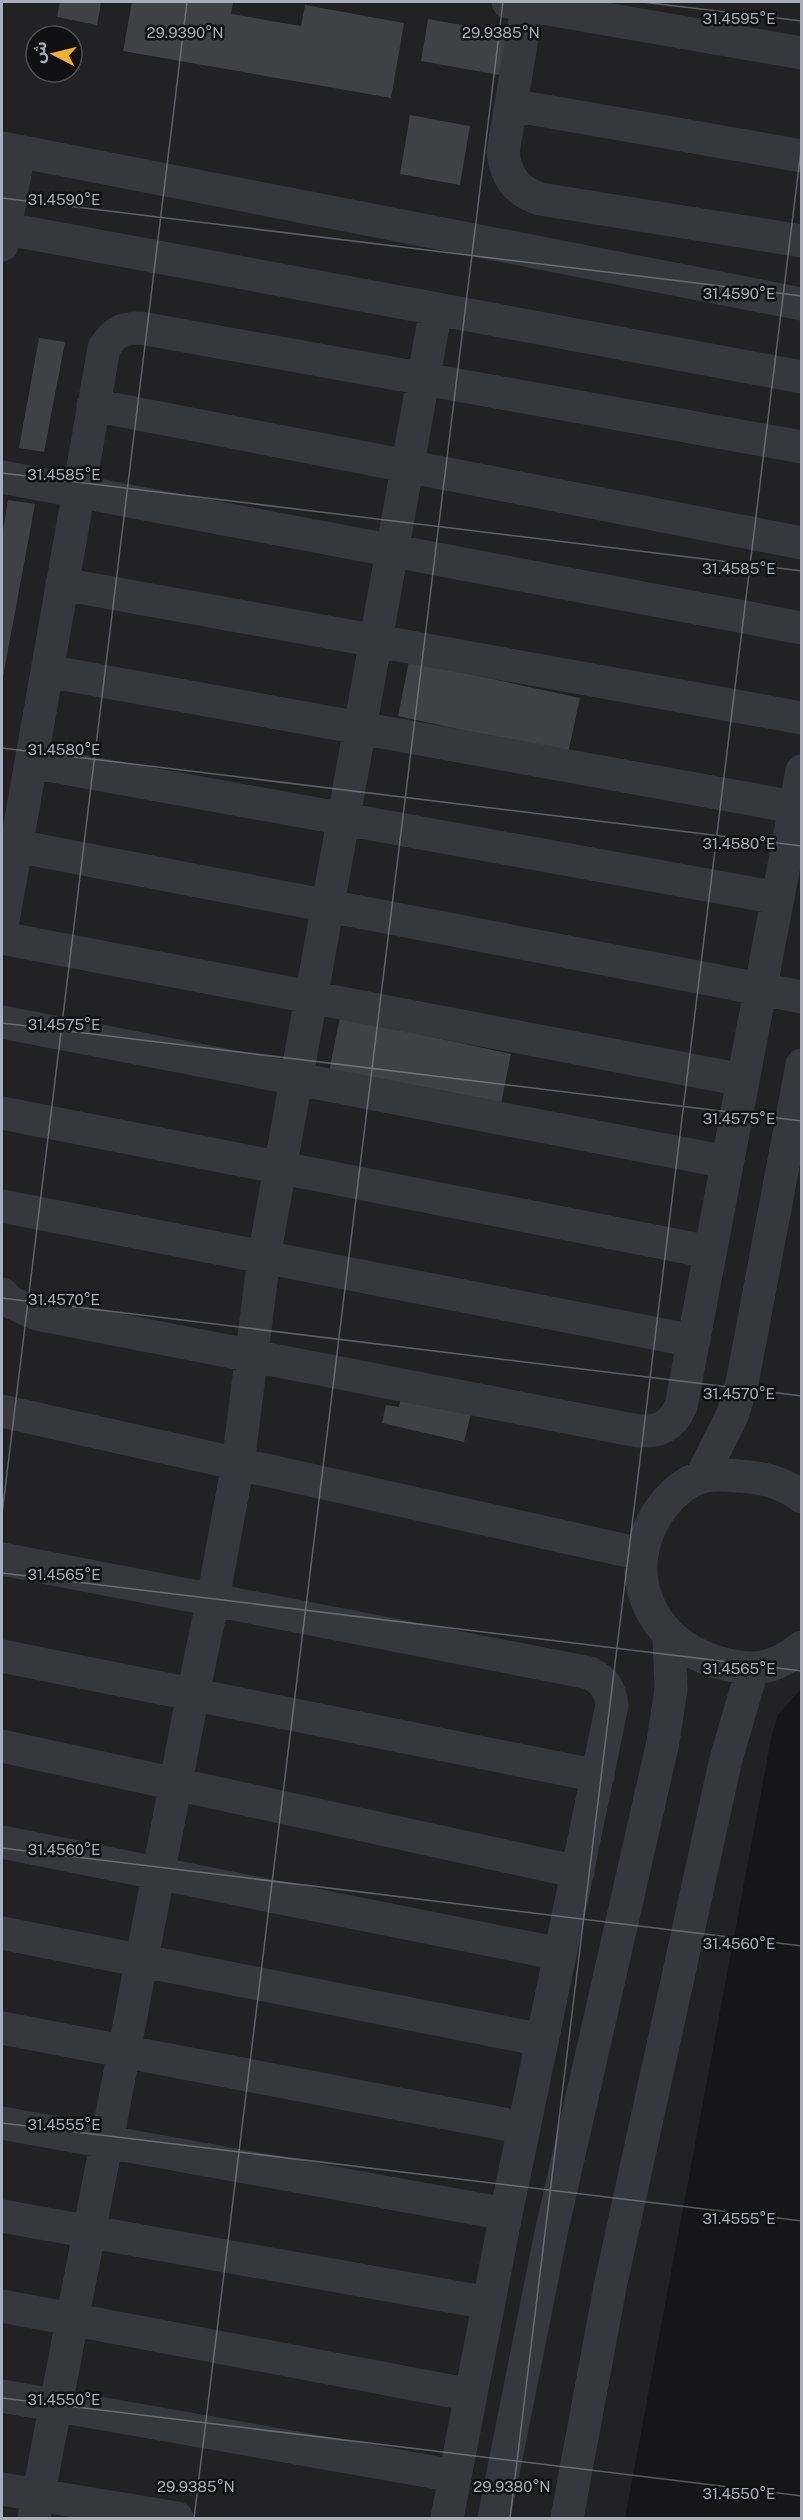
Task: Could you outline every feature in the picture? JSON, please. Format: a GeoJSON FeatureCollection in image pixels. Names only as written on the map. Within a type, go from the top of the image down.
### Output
{"type":"FeatureCollection","features":[{"type":"Feature","properties":{"kind":"street"},"geometry":{"type":"LineString","coordinates":[[801,53],[521,3],[511,105],[503,152],[504,165],[517,187],[528,195],[801,241]]}},
{"type":"Feature","properties":{"kind":"street"},"geometry":{"type":"LineString","coordinates":[[511,105],[801,156]]}},
{"type":"Feature","properties":{"kind":"street"},"geometry":{"type":"LineString","coordinates":[[801,304],[10,150],[3,234],[435,309],[801,377]]}},
{"type":"Feature","properties":{"kind":"street"},"geometry":{"type":"LineString","coordinates":[[37,2507],[213,1599],[237,1464],[264,1257],[435,309]]}},
{"type":"Feature","properties":{"kind":"street"},"geometry":{"type":"LineString","coordinates":[[2,927],[93,405],[104,348],[112,335],[126,328],[141,328],[801,447]]}},
{"type":"Feature","properties":{"kind":"street"},"geometry":{"type":"LineString","coordinates":[[93,405],[801,543]]}},
{"type":"Feature","properties":{"kind":"street"},"geometry":{"type":"LineString","coordinates":[[2,477],[801,628]]}},
{"type":"Feature","properties":{"kind":"street"},"geometry":{"type":"LineString","coordinates":[[62,584],[801,718]]}},
{"type":"Feature","properties":{"kind":"street"},"geometry":{"type":"LineString","coordinates":[[47,672],[794,807]]}},
{"type":"Feature","properties":{"kind":"street"},"geometry":{"type":"LineString","coordinates":[[31,762],[778,898]]}},
{"type":"Feature","properties":{"kind":"street"},"geometry":{"type":"LineString","coordinates":[[2,1294],[10,1302],[37,1314],[652,1432],[665,1427],[675,1419],[681,1406],[801,771]]}},
{"type":"Feature","properties":{"kind":"street"},"geometry":{"type":"LineString","coordinates":[[16,846],[801,997]]}},
{"type":"Feature","properties":{"kind":"street"},"geometry":{"type":"LineString","coordinates":[[2,938],[743,1080]]}},
{"type":"Feature","properties":{"kind":"street"},"geometry":{"type":"LineString","coordinates":[[2,1022],[728,1162]]}},
{"type":"Feature","properties":{"kind":"street"},"geometry":{"type":"LineString","coordinates":[[701,1477],[732,1416],[742,1383],[801,1065]]}},
{"type":"Feature","properties":{"kind":"street"},"geometry":{"type":"LineString","coordinates":[[2,1113],[710,1252]]}},
{"type":"Feature","properties":{"kind":"street"},"geometry":{"type":"LineString","coordinates":[[2,1206],[693,1341]]}},
{"type":"Feature","properties":{"kind":"street"},"geometry":{"type":"LineString","coordinates":[[2,1411],[641,1554]]}},
{"type":"Feature","properties":{"kind":"street"},"geometry":{"type":"LineString","coordinates":[[801,1497],[776,1481],[767,1479],[726,1475],[701,1477],[683,1486],[668,1499],[646,1534],[641,1554],[641,1576],[645,1598],[655,1618],[669,1636],[687,1649],[708,1659],[752,1670],[773,1664],[792,1655],[801,1647]]}},
{"type":"Feature","properties":{"kind":"street"},"geometry":{"type":"LineString","coordinates":[[2,1559],[590,1673],[602,1680],[610,1691],[612,1705],[506,2214],[447,2518]]}},
{"type":"Feature","properties":{"kind":"street"},"geometry":{"type":"LineString","coordinates":[[494,2518],[542,2278],[665,1733],[671,1689],[669,1636]]}},
{"type":"Feature","properties":{"kind":"street"},"geometry":{"type":"LineString","coordinates":[[2,1656],[598,1776]]}},
{"type":"Feature","properties":{"kind":"street"},"geometry":{"type":"LineString","coordinates":[[567,2518],[612,2275],[725,1763],[752,1670]]}},
{"type":"Feature","properties":{"kind":"street"},"geometry":{"type":"LineString","coordinates":[[2,1746],[578,1872]]}},
{"type":"Feature","properties":{"kind":"street"},"geometry":{"type":"LineString","coordinates":[[2,1842],[560,1954]]}},
{"type":"Feature","properties":{"kind":"street"},"geometry":{"type":"LineString","coordinates":[[2,1933],[542,2040]]}},
{"type":"Feature","properties":{"kind":"street"},"geometry":{"type":"LineString","coordinates":[[2,2028],[524,2128]]}},
{"type":"Feature","properties":{"kind":"street"},"geometry":{"type":"LineString","coordinates":[[2,2123],[506,2214]]}},
{"type":"Feature","properties":{"kind":"street"},"geometry":{"type":"LineString","coordinates":[[2,2216],[488,2303]]}},
{"type":"Feature","properties":{"kind":"street"},"geometry":{"type":"LineString","coordinates":[[496,2267],[542,2278]]}},
{"type":"Feature","properties":{"kind":"street"},"geometry":{"type":"LineString","coordinates":[[2,2306],[471,2394]]}},
{"type":"Feature","properties":{"kind":"street"},"geometry":{"type":"LineString","coordinates":[[2,2396],[455,2476]]}},
{"type":"Feature","properties":{"kind":"street"},"geometry":{"type":"LineString","coordinates":[[2,2489],[37,2507],[177,2518]]}},
{"type":"Feature","properties":{"kind":"shaded area"},"geometry":{"type":"Polygon","coordinates":[[[2,2],[801,2],[801,1689],[778,1715],[772,1734],[625,2518],[2,2518],[2,2]]]}},
{"type":"Feature","properties":{"kind":"building"},"geometry":{"type":"Polygon","coordinates":[[[60,2],[101,2],[97,25],[57,17],[60,2]]]}},
{"type":"Feature","properties":{"kind":"building"},"geometry":{"type":"Polygon","coordinates":[[[132,2],[233,2],[231,14],[301,26],[305,5],[404,23],[391,98],[123,51],[132,2]]]}},
{"type":"Feature","properties":{"kind":"building"},"geometry":{"type":"Polygon","coordinates":[[[428,19],[517,35],[510,77],[421,61],[428,19]]]}},
{"type":"Feature","properties":{"kind":"building"},"geometry":{"type":"Polygon","coordinates":[[[410,115],[470,126],[460,185],[400,174],[410,115]]]}},
{"type":"Feature","properties":{"kind":"building"},"geometry":{"type":"Polygon","coordinates":[[[39,338],[65,342],[44,452],[19,448],[39,338]]]}},
{"type":"Feature","properties":{"kind":"building"},"geometry":{"type":"Polygon","coordinates":[[[8,500],[35,504],[3,677],[2,536],[8,500]]]}},
{"type":"Feature","properties":{"kind":"building"},"geometry":{"type":"Polygon","coordinates":[[[409,661],[580,698],[568,753],[398,716],[409,661]]]}},
{"type":"Feature","properties":{"kind":"building"},"geometry":{"type":"Polygon","coordinates":[[[340,1017],[511,1054],[500,1109],[329,1072],[340,1017]]]}},
{"type":"Feature","properties":{"kind":"building"},"geometry":{"type":"Polygon","coordinates":[[[401,1397],[471,1413],[464,1442],[382,1423],[386,1405],[399,1407],[401,1397]]]}}]}
